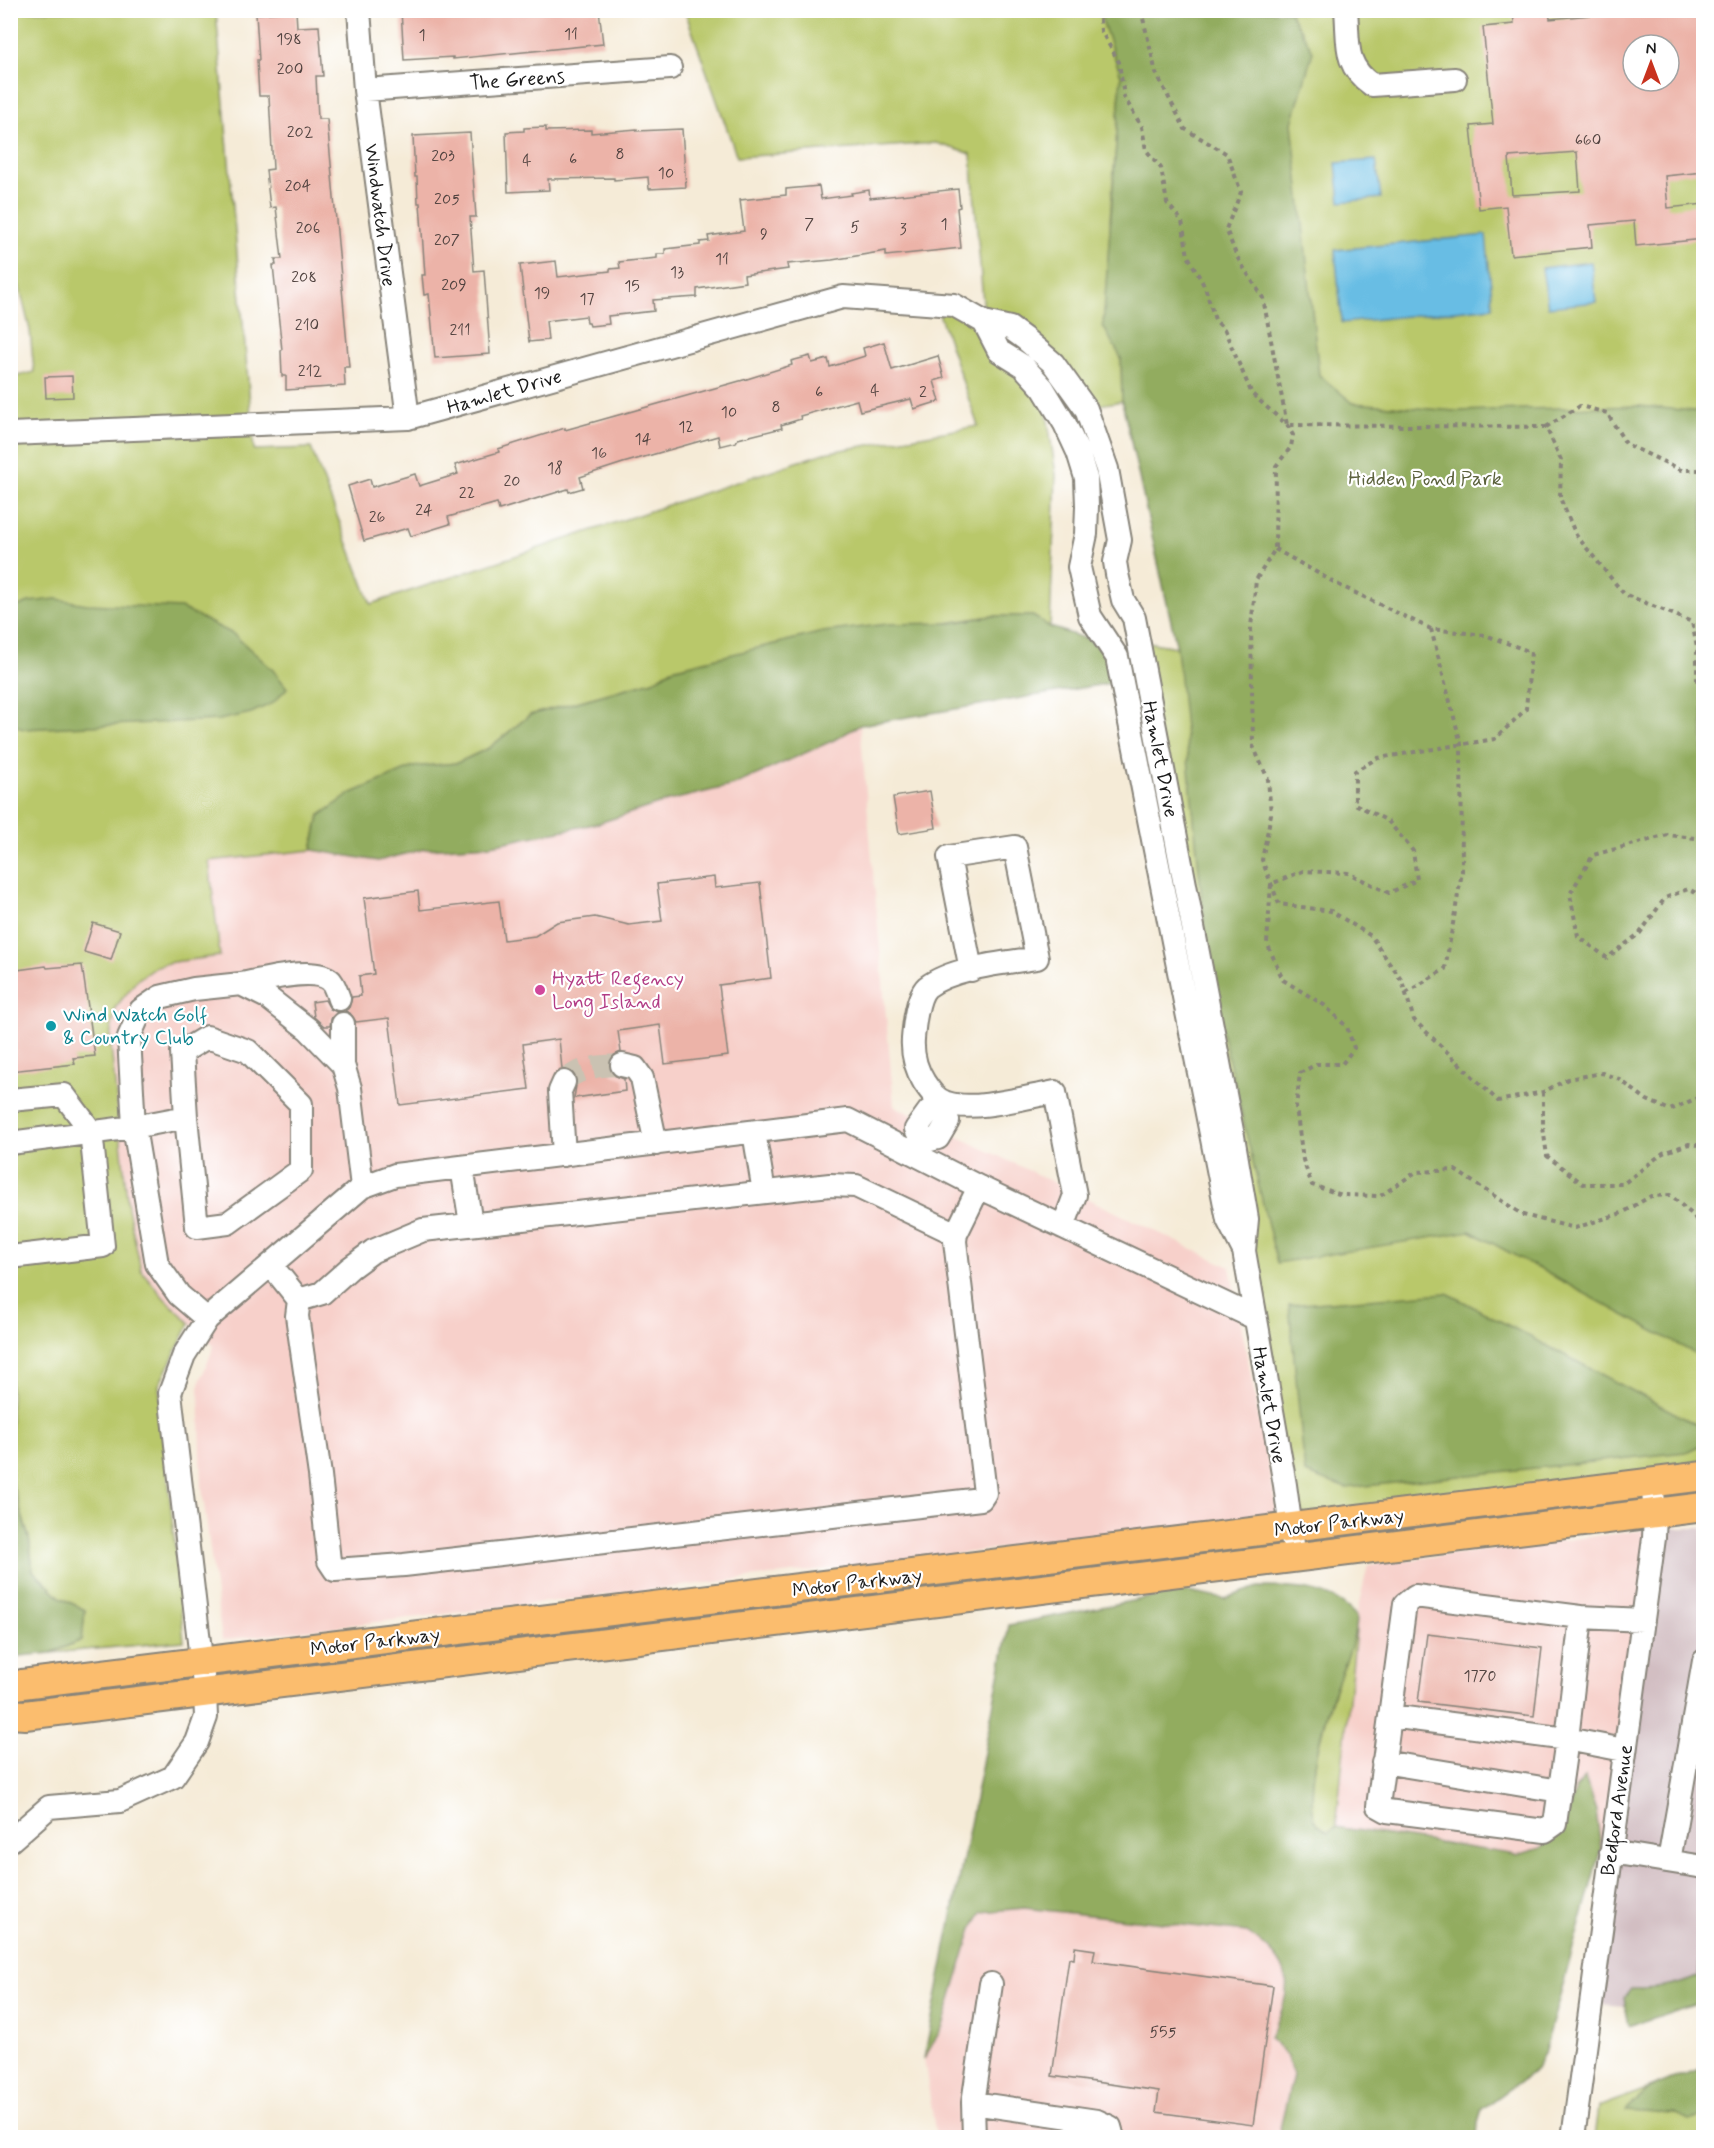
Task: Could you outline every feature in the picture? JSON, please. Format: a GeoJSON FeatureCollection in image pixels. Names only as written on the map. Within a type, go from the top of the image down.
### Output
{"type":"FeatureCollection","features":[{"type":"Feature","properties":{"kind":"main road","name":"Motor Parkway"},"geometry":{"type":"LineString","coordinates":[[10,1687],[1704,1476]]}},
{"type":"Feature","properties":{"kind":"main road","name":"Motor Parkway"},"geometry":{"type":"LineString","coordinates":[[10,1714],[25,1715],[1704,1507]]}},
{"type":"Feature","properties":{"kind":"street","name":"Windwatch Drive"},"geometry":{"type":"LineString","coordinates":[[359,10],[365,90],[408,418]]}},
{"type":"Feature","properties":{"kind":"street"},"geometry":{"type":"LineString","coordinates":[[1346,10],[1350,61],[1359,76],[1372,86],[1455,78]]}},
{"type":"Feature","properties":{"kind":"street","name":"The Greens"},"geometry":{"type":"LineString","coordinates":[[365,90],[670,68]]}},
{"type":"Feature","properties":{"kind":"street","name":"Hamlet Drive"},"geometry":{"type":"LineString","coordinates":[[10,434],[408,418],[843,297],[954,305],[984,322],[1010,328],[1053,363],[1086,408],[1107,469],[1120,540],[1115,562],[1117,573],[1123,600],[1134,618],[1233,1136],[1247,1219],[1244,1251],[1292,1528],[1295,1559]]}},
{"type":"Feature","properties":{"kind":"street","name":"Hamlet Drive"},"geometry":{"type":"LineString","coordinates":[[984,322],[999,351],[1023,366],[1043,388],[1074,442],[1086,478],[1087,506],[1084,541],[1078,567],[1090,616],[1117,657],[1228,1220],[1244,1251]]}},
{"type":"Feature","properties":{"kind":"street"},"geometry":{"type":"LineString","coordinates":[[1084,541],[1120,540]]}},
{"type":"Feature","properties":{"kind":"street"},"geometry":{"type":"LineString","coordinates":[[1098,626],[1134,618]]}},
{"type":"Feature","properties":{"kind":"street"},"geometry":{"type":"LineString","coordinates":[[943,1107],[917,1071],[912,1047],[914,1018],[925,989],[940,980],[971,970],[1037,957],[1015,847],[949,857],[971,970]]}},
{"type":"Feature","properties":{"kind":"street"},"geometry":{"type":"LineString","coordinates":[[207,1319],[179,1295],[156,1264],[134,1127],[129,1037],[141,1010],[160,997],[194,989],[308,973],[322,975],[331,982],[339,999]]}},
{"type":"Feature","properties":{"kind":"street"},"geometry":{"type":"LineString","coordinates":[[241,984],[267,997],[308,1029],[343,1065]]}},
{"type":"Feature","properties":{"kind":"street"},"geometry":{"type":"LineString","coordinates":[[343,1024],[343,1065],[350,1088],[362,1187]]}},
{"type":"Feature","properties":{"kind":"street"},"geometry":{"type":"LineString","coordinates":[[207,1037],[248,1051],[301,1104],[301,1170],[228,1223],[197,1227],[186,1117],[182,1052],[207,1037]]}},
{"type":"Feature","properties":{"kind":"street"},"geometry":{"type":"LineString","coordinates":[[622,1065],[634,1068],[642,1078],[656,1144]]}},
{"type":"Feature","properties":{"kind":"street"},"geometry":{"type":"LineString","coordinates":[[564,1082],[560,1091],[564,1155]]}},
{"type":"Feature","properties":{"kind":"street"},"geometry":{"type":"LineString","coordinates":[[918,1148],[916,1130],[929,1111],[943,1107],[968,1107],[1055,1092],[1075,1195],[1063,1227]]}},
{"type":"Feature","properties":{"kind":"street"},"geometry":{"type":"LineString","coordinates":[[10,1100],[64,1095],[91,1131],[103,1246],[10,1257]]}},
{"type":"Feature","properties":{"kind":"street"},"geometry":{"type":"LineString","coordinates":[[10,1143],[134,1127],[186,1117]]}},
{"type":"Feature","properties":{"kind":"street"},"geometry":{"type":"LineString","coordinates":[[10,1841],[49,1807],[120,1801],[173,1777],[197,1742],[206,1717],[205,1693],[170,1393],[184,1355],[207,1319],[362,1187],[395,1175],[848,1120],[918,1148],[979,1187],[1255,1318]]}},
{"type":"Feature","properties":{"kind":"street"},"geometry":{"type":"LineString","coordinates":[[754,1132],[764,1192]]}},
{"type":"Feature","properties":{"kind":"street"},"geometry":{"type":"LineString","coordinates":[[462,1167],[471,1224]]}},
{"type":"Feature","properties":{"kind":"street"},"geometry":{"type":"LineString","coordinates":[[299,1300],[322,1293],[373,1251],[423,1230],[837,1184],[856,1186],[956,1234]]}},
{"type":"Feature","properties":{"kind":"street"},"geometry":{"type":"LineString","coordinates":[[271,1265],[299,1300],[297,1316],[320,1475],[329,1561],[336,1570],[404,1565],[981,1498],[985,1493],[955,1241],[956,1234],[979,1187]]}},
{"type":"Feature","properties":{"kind":"street","name":"Bedford Avenue"},"geometry":{"type":"LineString","coordinates":[[1573,2138],[1654,1538],[1653,1482]]}},
{"type":"Feature","properties":{"kind":"street"},"geometry":{"type":"LineString","coordinates":[[1581,1617],[1555,1824],[1545,1831],[1388,1811],[1378,1806],[1405,1604],[1415,1596],[1581,1617],[1643,1620]]}},
{"type":"Feature","properties":{"kind":"street"},"geometry":{"type":"LineString","coordinates":[[1669,1861],[1704,1661]]}},
{"type":"Feature","properties":{"kind":"street"},"geometry":{"type":"LineString","coordinates":[[1390,1716],[1567,1739],[1624,1750]]}},
{"type":"Feature","properties":{"kind":"street"},"geometry":{"type":"LineString","coordinates":[[1383,1762],[1560,1791]]}},
{"type":"Feature","properties":{"kind":"street"},"geometry":{"type":"LineString","coordinates":[[1611,1852],[1704,1867]]}},
{"type":"Feature","properties":{"kind":"street"},"geometry":{"type":"LineString","coordinates":[[974,2138],[973,2103],[992,1984]]}},
{"type":"Feature","properties":{"kind":"street"},"geometry":{"type":"LineString","coordinates":[[973,2103],[1097,2121],[1110,2127],[1113,2138]]}},
{"type":"Feature","properties":{"kind":"path"},"geometry":{"type":"LineString","coordinates":[[1099,10],[1101,31],[1119,62],[1124,97],[1142,127],[1146,150],[1161,168],[1167,203],[1182,221],[1188,256],[1205,287],[1215,320],[1224,329],[1252,394],[1287,425],[1293,435],[1290,447],[1276,466],[1275,549],[1256,580],[1251,627],[1253,746],[1268,779],[1271,814],[1262,860],[1279,903],[1330,911],[1371,936],[1402,981],[1414,1020],[1498,1101],[1543,1092],[1568,1079],[1602,1073],[1619,1079],[1647,1100],[1670,1110],[1704,1095]]}},
{"type":"Feature","properties":{"kind":"path"},"geometry":{"type":"LineString","coordinates":[[1142,10],[1156,73],[1185,129],[1227,154],[1241,192],[1226,229],[1237,257],[1263,297],[1287,425]]}},
{"type":"Feature","properties":{"kind":"path"},"geometry":{"type":"LineString","coordinates":[[1287,425],[1546,427],[1580,406],[1607,413],[1626,444],[1681,470],[1704,470]]}},
{"type":"Feature","properties":{"kind":"path"},"geometry":{"type":"LineString","coordinates":[[1546,427],[1561,460],[1560,498],[1576,535],[1624,594],[1692,622],[1697,648],[1697,682],[1704,691]]}},
{"type":"Feature","properties":{"kind":"path"},"geometry":{"type":"LineString","coordinates":[[1271,884],[1303,871],[1348,873],[1389,893],[1417,880],[1413,850],[1388,821],[1355,804],[1355,771],[1378,758],[1495,739],[1526,709],[1531,652],[1485,635],[1431,628],[1339,585],[1275,549]]}},
{"type":"Feature","properties":{"kind":"path"},"geometry":{"type":"LineString","coordinates":[[1406,993],[1445,969],[1462,872],[1461,744],[1431,628]]}},
{"type":"Feature","properties":{"kind":"path"},"geometry":{"type":"LineString","coordinates":[[1704,839],[1668,835],[1593,855],[1570,894],[1578,936],[1607,957],[1640,933],[1665,898],[1688,889],[1704,897]]}},
{"type":"Feature","properties":{"kind":"path"},"geometry":{"type":"LineString","coordinates":[[1271,884],[1267,943],[1283,980],[1324,1005],[1347,1027],[1354,1048],[1342,1064],[1317,1064],[1300,1074],[1296,1107],[1303,1160],[1312,1185],[1342,1195],[1380,1196],[1416,1172],[1455,1170],[1523,1215],[1575,1228],[1622,1213],[1651,1196],[1670,1195],[1694,1216],[1704,1234]]}},
{"type":"Feature","properties":{"kind":"path"},"geometry":{"type":"LineString","coordinates":[[1543,1092],[1546,1156],[1582,1184],[1623,1185],[1663,1153],[1689,1144],[1704,1146]]}},
{"type":"Feature","properties":{"kind":"shaded area"},"geometry":{"type":"Polygon","coordinates":[[[860,725],[894,1106],[1230,1267],[1278,1516],[222,1640],[202,1488],[199,1384],[214,1346],[164,1298],[141,1270],[128,1208],[110,1037],[115,1008],[137,980],[157,966],[173,961],[220,955],[209,861],[312,850],[378,861],[425,849],[491,845],[599,823],[668,801],[734,785],[834,740],[860,725]]]}},
{"type":"Feature","properties":{"kind":"shaded area"},"geometry":{"type":"Polygon","coordinates":[[[1661,1528],[1616,1858],[1601,1848],[1596,1811],[1563,1827],[1541,1848],[1517,1855],[1336,1827],[1356,1616],[1368,1565],[1661,1528]]]}},
{"type":"Feature","properties":{"kind":"shaded area"},"geometry":{"type":"Polygon","coordinates":[[[1661,1528],[1703,1528],[1704,1935],[1700,1954],[1700,1976],[1682,1984],[1658,1989],[1631,1989],[1624,1998],[1626,2006],[1596,2004],[1661,1528]]]}},
{"type":"Feature","properties":{"kind":"shaded area"},"geometry":{"type":"Polygon","coordinates":[[[1024,1908],[1247,1932],[1268,1947],[1283,1965],[1288,1984],[1282,2013],[1270,2038],[1286,2055],[1293,2075],[1278,2137],[936,2137],[924,2059],[943,2026],[972,1929],[981,1912],[1024,1908]]]}},
{"type":"Feature","properties":{"kind":"green space"},"geometry":{"type":"Polygon","coordinates":[[[11,11],[216,11],[254,450],[311,448],[371,604],[824,453],[978,426],[934,299],[984,315],[971,154],[936,143],[737,157],[685,11],[1703,11],[1703,1476],[1292,1528],[1140,641],[1177,647],[1122,401],[1047,414],[1056,475],[1050,627],[1032,616],[991,616],[727,657],[672,669],[653,681],[530,715],[489,748],[457,763],[413,767],[319,816],[312,850],[209,861],[220,956],[157,966],[137,980],[115,1008],[110,1037],[128,1208],[141,1270],[164,1298],[190,1323],[159,1385],[184,1641],[51,1653],[82,1640],[85,1610],[61,1598],[33,1571],[29,1538],[11,1479],[10,378],[34,372],[30,330],[11,252],[11,11]],[[1121,80],[1110,220],[1122,400],[1121,80]]]}},
{"type":"Feature","properties":{"kind":"green space","name":"Hidden Pond Park"},"geometry":{"type":"Polygon","coordinates":[[[1099,11],[1289,11],[1313,51],[1292,123],[1319,375],[1353,403],[1456,411],[1639,406],[1703,412],[1703,1358],[1470,1231],[1277,1263],[1210,981],[1177,648],[1122,401],[1121,358],[1103,326],[1121,76],[1099,11]]]}},
{"type":"Feature","properties":{"kind":"green space"},"geometry":{"type":"Polygon","coordinates":[[[56,599],[87,604],[181,608],[233,634],[273,670],[287,688],[273,703],[251,713],[219,720],[23,729],[11,723],[11,609],[29,602],[56,599]]]}},
{"type":"Feature","properties":{"kind":"green space"},"geometry":{"type":"Polygon","coordinates":[[[991,616],[1033,616],[1050,627],[1087,639],[1125,666],[1117,679],[1111,683],[860,725],[834,740],[734,785],[668,801],[599,823],[491,845],[425,849],[378,861],[312,850],[319,816],[352,793],[413,767],[457,763],[489,748],[530,715],[653,681],[672,669],[823,632],[888,624],[951,623],[991,616]]]}},
{"type":"Feature","properties":{"kind":"green space"},"geometry":{"type":"Polygon","coordinates":[[[1447,1293],[1703,1428],[1703,1444],[1686,1452],[1346,1488],[1305,1473],[1289,1305],[1447,1293]]]}},
{"type":"Feature","properties":{"kind":"green space"},"geometry":{"type":"Polygon","coordinates":[[[10,1479],[29,1538],[33,1571],[61,1598],[85,1610],[82,1640],[51,1653],[11,1657],[10,1479]]]}},
{"type":"Feature","properties":{"kind":"green space"},"geometry":{"type":"Polygon","coordinates":[[[1258,1587],[1285,1587],[1324,1594],[1346,1606],[1356,1616],[1353,1640],[1328,1708],[1315,1766],[1313,1812],[1317,1823],[1327,1832],[1336,1827],[1517,1855],[1541,1848],[1563,1827],[1575,1789],[1585,1778],[1596,1811],[1601,1848],[1544,2053],[1535,2071],[1482,2109],[1477,2137],[1278,2137],[1293,2075],[1286,2055],[1270,2038],[1284,2004],[1286,1978],[1274,1955],[1247,1932],[1024,1908],[982,1912],[972,1929],[943,2026],[924,2059],[1009,1625],[1183,1591],[1224,1599],[1258,1587]]]}},
{"type":"Feature","properties":{"kind":"green space"},"geometry":{"type":"Polygon","coordinates":[[[1356,1630],[1336,1827],[1328,1832],[1317,1823],[1312,1806],[1312,1783],[1323,1728],[1356,1630]]]}},
{"type":"Feature","properties":{"kind":"green space"},"geometry":{"type":"Polygon","coordinates":[[[1703,1935],[1703,2001],[1629,2026],[1624,1998],[1631,1989],[1666,1987],[1699,1976],[1703,1935]]]}},
{"type":"Feature","properties":{"kind":"green space"},"geometry":{"type":"Polygon","coordinates":[[[1703,2068],[1703,2137],[1594,2138],[1598,2107],[1703,2068]]]}},
{"type":"Feature","properties":{"kind":"green space"},"geometry":{"type":"Polygon","coordinates":[[[1703,2068],[1703,2117],[1688,2121],[1674,2114],[1626,2111],[1633,2102],[1650,2089],[1703,2068]]]}},
{"type":"Feature","properties":{"kind":"water"},"geometry":{"type":"Polygon","coordinates":[[[1376,160],[1381,198],[1340,202],[1336,163],[1376,160]]]}},
{"type":"Feature","properties":{"kind":"water"},"geometry":{"type":"Polygon","coordinates":[[[1486,235],[1493,307],[1342,323],[1335,250],[1486,235]]]}},
{"type":"Feature","properties":{"kind":"water"},"geometry":{"type":"Polygon","coordinates":[[[1591,262],[1596,302],[1548,307],[1542,268],[1591,262]]]}},
{"type":"Feature","properties":{"kind":"building"},"geometry":{"type":"Polygon","coordinates":[[[401,10],[599,10],[603,44],[453,59],[453,57],[404,60],[401,10]]]}},
{"type":"Feature","properties":{"kind":"building"},"geometry":{"type":"Polygon","coordinates":[[[1513,10],[1549,10],[1550,19],[1611,13],[1611,10],[1704,10],[1704,172],[1665,176],[1668,208],[1704,204],[1704,239],[1636,246],[1634,221],[1590,225],[1592,247],[1511,255],[1506,206],[1479,209],[1471,126],[1493,124],[1483,27],[1514,24],[1513,10]],[[1577,152],[1509,157],[1512,195],[1580,191],[1577,152]]]}},
{"type":"Feature","properties":{"kind":"building"},"geometry":{"type":"Polygon","coordinates":[[[296,11],[297,27],[319,26],[323,76],[316,76],[318,119],[327,119],[349,367],[344,367],[345,386],[286,390],[286,376],[282,376],[282,350],[273,265],[276,265],[275,259],[282,259],[276,207],[270,208],[266,170],[273,169],[269,96],[259,96],[256,14],[296,11]]]}},
{"type":"Feature","properties":{"kind":"building"},"geometry":{"type":"Polygon","coordinates":[[[546,127],[546,131],[591,130],[591,133],[637,129],[637,131],[682,129],[686,187],[649,189],[648,177],[614,180],[614,178],[548,179],[549,190],[508,192],[506,132],[546,127]]]}},
{"type":"Feature","properties":{"kind":"building"},"geometry":{"type":"Polygon","coordinates":[[[470,133],[476,217],[470,217],[474,271],[484,270],[490,354],[435,358],[429,294],[424,295],[422,275],[425,275],[413,136],[470,133]]]}},
{"type":"Feature","properties":{"kind":"building"},"geometry":{"type":"Polygon","coordinates":[[[819,186],[821,199],[869,190],[870,198],[958,189],[960,207],[957,208],[961,248],[886,256],[886,251],[832,260],[787,264],[788,269],[744,275],[745,282],[697,289],[697,297],[653,300],[654,311],[608,316],[609,324],[590,326],[586,316],[546,321],[548,340],[529,342],[520,265],[556,261],[558,277],[610,271],[610,269],[620,268],[619,262],[657,258],[657,254],[665,254],[665,249],[700,245],[700,242],[709,241],[708,236],[744,231],[740,200],[786,195],[786,189],[819,186]]]}},
{"type":"Feature","properties":{"kind":"building"},"geometry":{"type":"Polygon","coordinates":[[[884,342],[892,370],[938,356],[944,378],[934,381],[940,401],[914,409],[911,399],[860,411],[857,400],[800,416],[801,419],[781,425],[782,428],[738,439],[736,442],[720,446],[718,436],[623,463],[580,477],[583,488],[569,492],[568,489],[499,510],[497,503],[448,517],[450,524],[411,536],[408,528],[364,541],[348,486],[370,479],[372,487],[415,474],[419,486],[458,474],[455,465],[565,428],[565,430],[747,379],[792,365],[791,361],[810,356],[812,363],[828,359],[830,367],[865,356],[863,348],[884,342]]]}},
{"type":"Feature","properties":{"kind":"building"},"geometry":{"type":"Polygon","coordinates":[[[72,376],[73,397],[46,398],[45,377],[72,376]]]}},
{"type":"Feature","properties":{"kind":"building"},"geometry":{"type":"Polygon","coordinates":[[[930,791],[936,828],[899,834],[893,797],[930,791]]]}},
{"type":"Feature","properties":{"kind":"building","name":"Hyatt Regency Long Island"},"geometry":{"type":"Polygon","coordinates":[[[714,877],[715,888],[760,883],[771,978],[719,985],[728,1056],[665,1064],[660,1025],[618,1031],[621,1052],[612,1056],[609,1068],[613,1075],[624,1079],[625,1091],[574,1098],[577,1080],[575,1074],[570,1070],[562,1069],[559,1039],[523,1044],[529,1089],[400,1105],[389,1018],[356,1022],[350,1013],[345,1011],[349,1008],[352,997],[361,996],[359,976],[374,974],[364,898],[418,891],[420,910],[499,901],[504,940],[535,936],[557,922],[595,917],[629,925],[662,921],[657,884],[714,877]]]}},
{"type":"Feature","properties":{"kind":"building"},"geometry":{"type":"Polygon","coordinates":[[[93,923],[120,931],[111,960],[84,952],[93,923]]]}},
{"type":"Feature","properties":{"kind":"building","name":"Wind Watch Golf & Country Club"},"geometry":{"type":"Polygon","coordinates":[[[82,965],[95,1056],[73,1058],[75,1064],[10,1071],[10,971],[46,966],[47,968],[82,965]]]}},
{"type":"Feature","properties":{"kind":"building"},"geometry":{"type":"Polygon","coordinates":[[[325,1000],[330,1009],[337,1012],[331,1018],[330,1026],[324,1026],[314,1017],[312,1002],[325,1000]]]}},
{"type":"Feature","properties":{"kind":"building"},"geometry":{"type":"Polygon","coordinates":[[[1427,1634],[1542,1648],[1534,1716],[1418,1702],[1427,1634]]]}},
{"type":"Feature","properties":{"kind":"building"},"geometry":{"type":"Polygon","coordinates":[[[1075,1947],[1095,1950],[1093,1961],[1273,1986],[1253,2125],[1156,2112],[1159,2091],[1052,2076],[1069,1958],[1074,1959],[1075,1947]]]}},
{"type":"Feature","properties":{"kind":"tunnel"},"geometry":{"type":"LineString","coordinates":[[564,1082],[584,1070],[622,1065]]}},
{"type":"Feature","properties":{"kind":"place","name":"Hyatt Regency Long Island"},"geometry":{"type":"Point","coordinates":[540,990]}},
{"type":"Feature","properties":{"kind":"place","name":"Wind Watch Golf & Country Club"},"geometry":{"type":"Point","coordinates":[51,1026]}}]}
